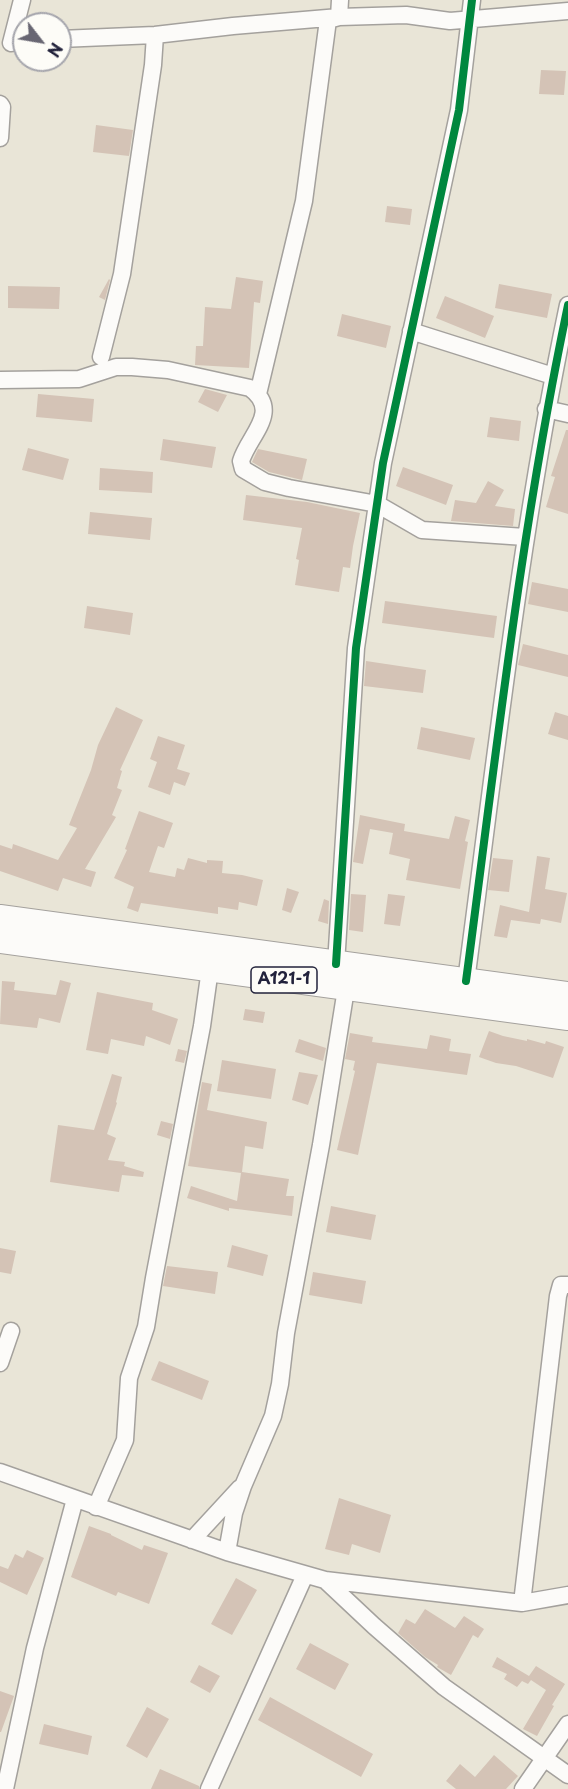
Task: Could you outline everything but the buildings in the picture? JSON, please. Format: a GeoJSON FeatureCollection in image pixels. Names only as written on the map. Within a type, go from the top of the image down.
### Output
{"type":"FeatureCollection","features":[{"type":"Feature","properties":{"kind":"highway","name":"A121-1"},"geometry":{"type":"LineString","coordinates":[[0,917],[568,994]]}},
{"type":"Feature","properties":{"kind":"highway","name":"A121-1"},"geometry":{"type":"LineString","coordinates":[[0,941],[568,1018]]}},
{"type":"Feature","properties":{"kind":"street"},"geometry":{"type":"LineString","coordinates":[[336,964],[356,648],[383,463],[459,110],[472,0]]}},
{"type":"Feature","properties":{"kind":"street"},"geometry":{"type":"LineString","coordinates":[[258,394],[304,201],[328,20],[340,8]]}},
{"type":"Feature","properties":{"kind":"street"},"geometry":{"type":"LineString","coordinates":[[72,38],[155,35],[233,26],[340,8],[406,15],[437,21],[568,10]]}},
{"type":"Feature","properties":{"kind":"street"},"geometry":{"type":"LineString","coordinates":[[101,357],[122,274],[153,65],[155,35]]}},
{"type":"Feature","properties":{"kind":"street"},"geometry":{"type":"LineString","coordinates":[[0,104],[0,138]]}},
{"type":"Feature","properties":{"kind":"street"},"geometry":{"type":"LineString","coordinates":[[466,981],[525,537],[546,409],[568,305]]}},
{"type":"Feature","properties":{"kind":"street"},"geometry":{"type":"LineString","coordinates":[[411,331],[553,375]]}},
{"type":"Feature","properties":{"kind":"street"},"geometry":{"type":"LineString","coordinates":[[0,380],[79,379],[116,367],[132,367],[168,370],[250,388],[258,394],[264,404],[263,415],[255,436],[243,453],[241,461],[243,469],[266,482],[377,504],[422,530],[525,537]]}},
{"type":"Feature","properties":{"kind":"street"},"geometry":{"type":"LineString","coordinates":[[546,409],[568,414]]}},
{"type":"Feature","properties":{"kind":"street"},"geometry":{"type":"LineString","coordinates":[[96,1507],[125,1440],[129,1378],[146,1327],[202,1026],[210,969]]}},
{"type":"Feature","properties":{"kind":"street"},"geometry":{"type":"LineString","coordinates":[[227,1552],[234,1513],[273,1416],[280,1384],[286,1333],[321,1145],[346,989]]}},
{"type":"Feature","properties":{"kind":"street"},"geometry":{"type":"LineString","coordinates":[[522,1603],[558,1296],[561,1285],[568,1286]]}},
{"type":"Feature","properties":{"kind":"street"},"geometry":{"type":"LineString","coordinates":[[0,1363],[11,1331]]}},
{"type":"Feature","properties":{"kind":"street"},"geometry":{"type":"LineString","coordinates":[[0,1472],[227,1552],[325,1580],[522,1603],[568,1595]]}},
{"type":"Feature","properties":{"kind":"street"},"geometry":{"type":"LineString","coordinates":[[192,1540],[243,1486]]}},
{"type":"Feature","properties":{"kind":"street"},"geometry":{"type":"LineString","coordinates":[[5,1789],[35,1648],[75,1499]]}},
{"type":"Feature","properties":{"kind":"street"},"geometry":{"type":"LineString","coordinates":[[209,1789],[305,1575]]}},
{"type":"Feature","properties":{"kind":"street"},"geometry":{"type":"LineString","coordinates":[[325,1580],[444,1687],[568,1775]]}},
{"type":"Feature","properties":{"kind":"street"},"geometry":{"type":"LineString","coordinates":[[523,1789],[568,1724]]}},
{"type":"Feature","properties":{"kind":"cycle path"},"geometry":{"type":"LineString","coordinates":[[336,964],[356,648],[383,463],[459,110],[472,0]]}},
{"type":"Feature","properties":{"kind":"cycle path"},"geometry":{"type":"LineString","coordinates":[[466,981],[523,557],[536,473],[568,305]]}}]}
